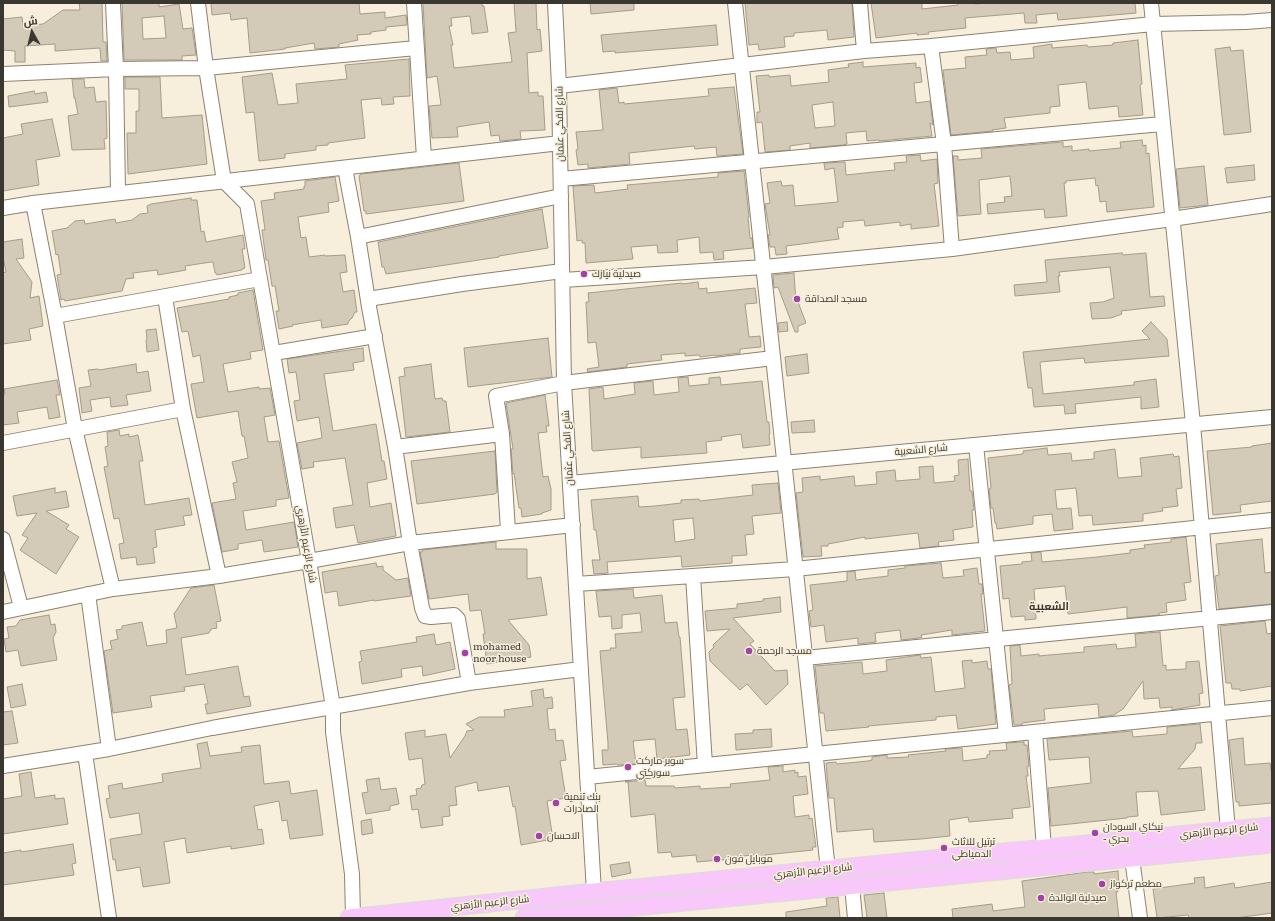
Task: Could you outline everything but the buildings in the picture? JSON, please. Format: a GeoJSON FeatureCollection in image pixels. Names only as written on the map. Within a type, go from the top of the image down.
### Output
{"type":"FeatureCollection","features":[{"type":"Feature","properties":{"kind":"main road","name":"شارع الزعيم الأزهري"},"geometry":{"type":"LineString","coordinates":[[349,918],[594,892],[1272,826]]}},
{"type":"Feature","properties":{"kind":"main road","name":"شارع الزعيم الأزهري"},"geometry":{"type":"LineString","coordinates":[[524,918],[594,914],[852,886],[1272,844]]}},
{"type":"Feature","properties":{"kind":"street"},"geometry":{"type":"LineString","coordinates":[[113,3],[116,69],[118,194]]}},
{"type":"Feature","properties":{"kind":"street"},"geometry":{"type":"LineString","coordinates":[[198,3],[206,68],[224,181]]}},
{"type":"Feature","properties":{"kind":"street"},"geometry":{"type":"LineString","coordinates":[[414,3],[424,158]]}},
{"type":"Feature","properties":{"kind":"street","name":"شارع الفكي عثمان"},"geometry":{"type":"LineString","coordinates":[[555,3],[559,86],[564,383],[594,892]]}},
{"type":"Feature","properties":{"kind":"street"},"geometry":{"type":"LineString","coordinates":[[735,3],[828,870]]}},
{"type":"Feature","properties":{"kind":"street"},"geometry":{"type":"LineString","coordinates":[[860,3],[864,51]]}},
{"type":"Feature","properties":{"kind":"street"},"geometry":{"type":"LineString","coordinates":[[1151,3],[1193,424],[1228,830]]}},
{"type":"Feature","properties":{"kind":"street"},"geometry":{"type":"LineString","coordinates":[[559,86],[864,51],[931,46],[1153,24],[1272,20]]}},
{"type":"Feature","properties":{"kind":"street"},"geometry":{"type":"LineString","coordinates":[[931,46],[944,144],[952,249]]}},
{"type":"Feature","properties":{"kind":"street"},"geometry":{"type":"LineString","coordinates":[[3,74],[116,69],[206,68],[416,48]]}},
{"type":"Feature","properties":{"kind":"street"},"geometry":{"type":"LineString","coordinates":[[561,179],[1162,124]]}},
{"type":"Feature","properties":{"kind":"street"},"geometry":{"type":"LineString","coordinates":[[3,208],[33,203],[560,143]]}},
{"type":"Feature","properties":{"kind":"street"},"geometry":{"type":"LineString","coordinates":[[345,168],[422,608],[425,616],[431,617],[454,615],[458,619],[469,683]]}},
{"type":"Feature","properties":{"kind":"street","name":"شارع الزعيم الأزهري"},"geometry":{"type":"LineString","coordinates":[[224,181],[247,204],[274,353],[310,561],[333,707],[334,732],[352,874],[353,918]]}},
{"type":"Feature","properties":{"kind":"street"},"geometry":{"type":"LineString","coordinates":[[358,237],[561,196]]}},
{"type":"Feature","properties":{"kind":"street"},"geometry":{"type":"LineString","coordinates":[[33,203],[75,429],[113,589]]}},
{"type":"Feature","properties":{"kind":"street"},"geometry":{"type":"LineString","coordinates":[[368,299],[462,284],[562,276],[764,266],[952,249],[1272,204]]}},
{"type":"Feature","properties":{"kind":"street"},"geometry":{"type":"LineString","coordinates":[[55,316],[260,279]]}},
{"type":"Feature","properties":{"kind":"street"},"geometry":{"type":"LineString","coordinates":[[165,297],[183,409],[219,576]]}},
{"type":"Feature","properties":{"kind":"street"},"geometry":{"type":"LineString","coordinates":[[274,353],[375,336]]}},
{"type":"Feature","properties":{"kind":"street"},"geometry":{"type":"LineString","coordinates":[[508,531],[502,434],[496,396],[564,383],[773,358]]}},
{"type":"Feature","properties":{"kind":"street"},"geometry":{"type":"LineString","coordinates":[[3,443],[183,409]]}},
{"type":"Feature","properties":{"kind":"street","name":"شارع الشعبية"},"geometry":{"type":"LineString","coordinates":[[570,483],[1272,416]]}},
{"type":"Feature","properties":{"kind":"street"},"geometry":{"type":"LineString","coordinates":[[395,447],[502,434]]}},
{"type":"Feature","properties":{"kind":"street"},"geometry":{"type":"LineString","coordinates":[[976,445],[1006,735]]}},
{"type":"Feature","properties":{"kind":"street"},"geometry":{"type":"LineString","coordinates":[[576,584],[795,569],[1272,520]]}},
{"type":"Feature","properties":{"kind":"street"},"geometry":{"type":"LineString","coordinates":[[3,612],[21,607],[113,589],[219,576],[410,543],[572,525]]}},
{"type":"Feature","properties":{"kind":"street"},"geometry":{"type":"LineString","coordinates":[[3,539],[21,607]]}},
{"type":"Feature","properties":{"kind":"street"},"geometry":{"type":"LineString","coordinates":[[693,576],[705,765]]}},
{"type":"Feature","properties":{"kind":"street"},"geometry":{"type":"LineString","coordinates":[[88,594],[108,749]]}},
{"type":"Feature","properties":{"kind":"street"},"geometry":{"type":"LineString","coordinates":[[805,658],[1272,612]]}},
{"type":"Feature","properties":{"kind":"street"},"geometry":{"type":"LineString","coordinates":[[3,766],[108,749],[212,728],[469,683],[581,669]]}},
{"type":"Feature","properties":{"kind":"street"},"geometry":{"type":"LineString","coordinates":[[587,776],[1272,708]]}},
{"type":"Feature","properties":{"kind":"street"},"geometry":{"type":"LineString","coordinates":[[1035,732],[1044,848]]}},
{"type":"Feature","properties":{"kind":"street"},"geometry":{"type":"LineString","coordinates":[[85,752],[108,918]]}},
{"type":"Feature","properties":{"kind":"street"},"geometry":{"type":"LineString","coordinates":[[1132,858],[1140,918]]}},
{"type":"Feature","properties":{"kind":"street"},"geometry":{"type":"LineString","coordinates":[[852,886],[855,918]]}},
{"type":"Feature","properties":{"kind":"place","name":"صيدلية نيازك"},"geometry":{"type":"Point","coordinates":[584,274]}},
{"type":"Feature","properties":{"kind":"place","name":"مسجد الصداقة"},"geometry":{"type":"Point","coordinates":[797,299]}},
{"type":"Feature","properties":{"kind":"place","name":"مسجد الرحمة"},"geometry":{"type":"Point","coordinates":[749,651]}},
{"type":"Feature","properties":{"kind":"place","name":"mohamed noor house"},"geometry":{"type":"Point","coordinates":[465,653]}},
{"type":"Feature","properties":{"kind":"place","name":"سوبر ماركت سوركتي"},"geometry":{"type":"Point","coordinates":[628,767]}},
{"type":"Feature","properties":{"kind":"place","name":"بنك تنمية الصادرات"},"geometry":{"type":"Point","coordinates":[556,803]}},
{"type":"Feature","properties":{"kind":"place","name":"نيكاي السودان - بحري"},"geometry":{"type":"Point","coordinates":[1095,833]}},
{"type":"Feature","properties":{"kind":"place","name":"الاحسان"},"geometry":{"type":"Point","coordinates":[539,836]}},
{"type":"Feature","properties":{"kind":"place","name":"ترتيل للاثاث الدمياطي"},"geometry":{"type":"Point","coordinates":[944,848]}},
{"type":"Feature","properties":{"kind":"place","name":"موبايل فون"},"geometry":{"type":"Point","coordinates":[717,859]}},
{"type":"Feature","properties":{"kind":"place","name":"مطعم تركواز"},"geometry":{"type":"Point","coordinates":[1102,884]}},
{"type":"Feature","properties":{"kind":"place","name":"صيدلية الوالدة"},"geometry":{"type":"Point","coordinates":[1041,898]}},
{"type":"Feature","properties":{"kind":"district","name":"الشعبية"},"geometry":{"type":"Point","coordinates":[1049,607]}}]}
